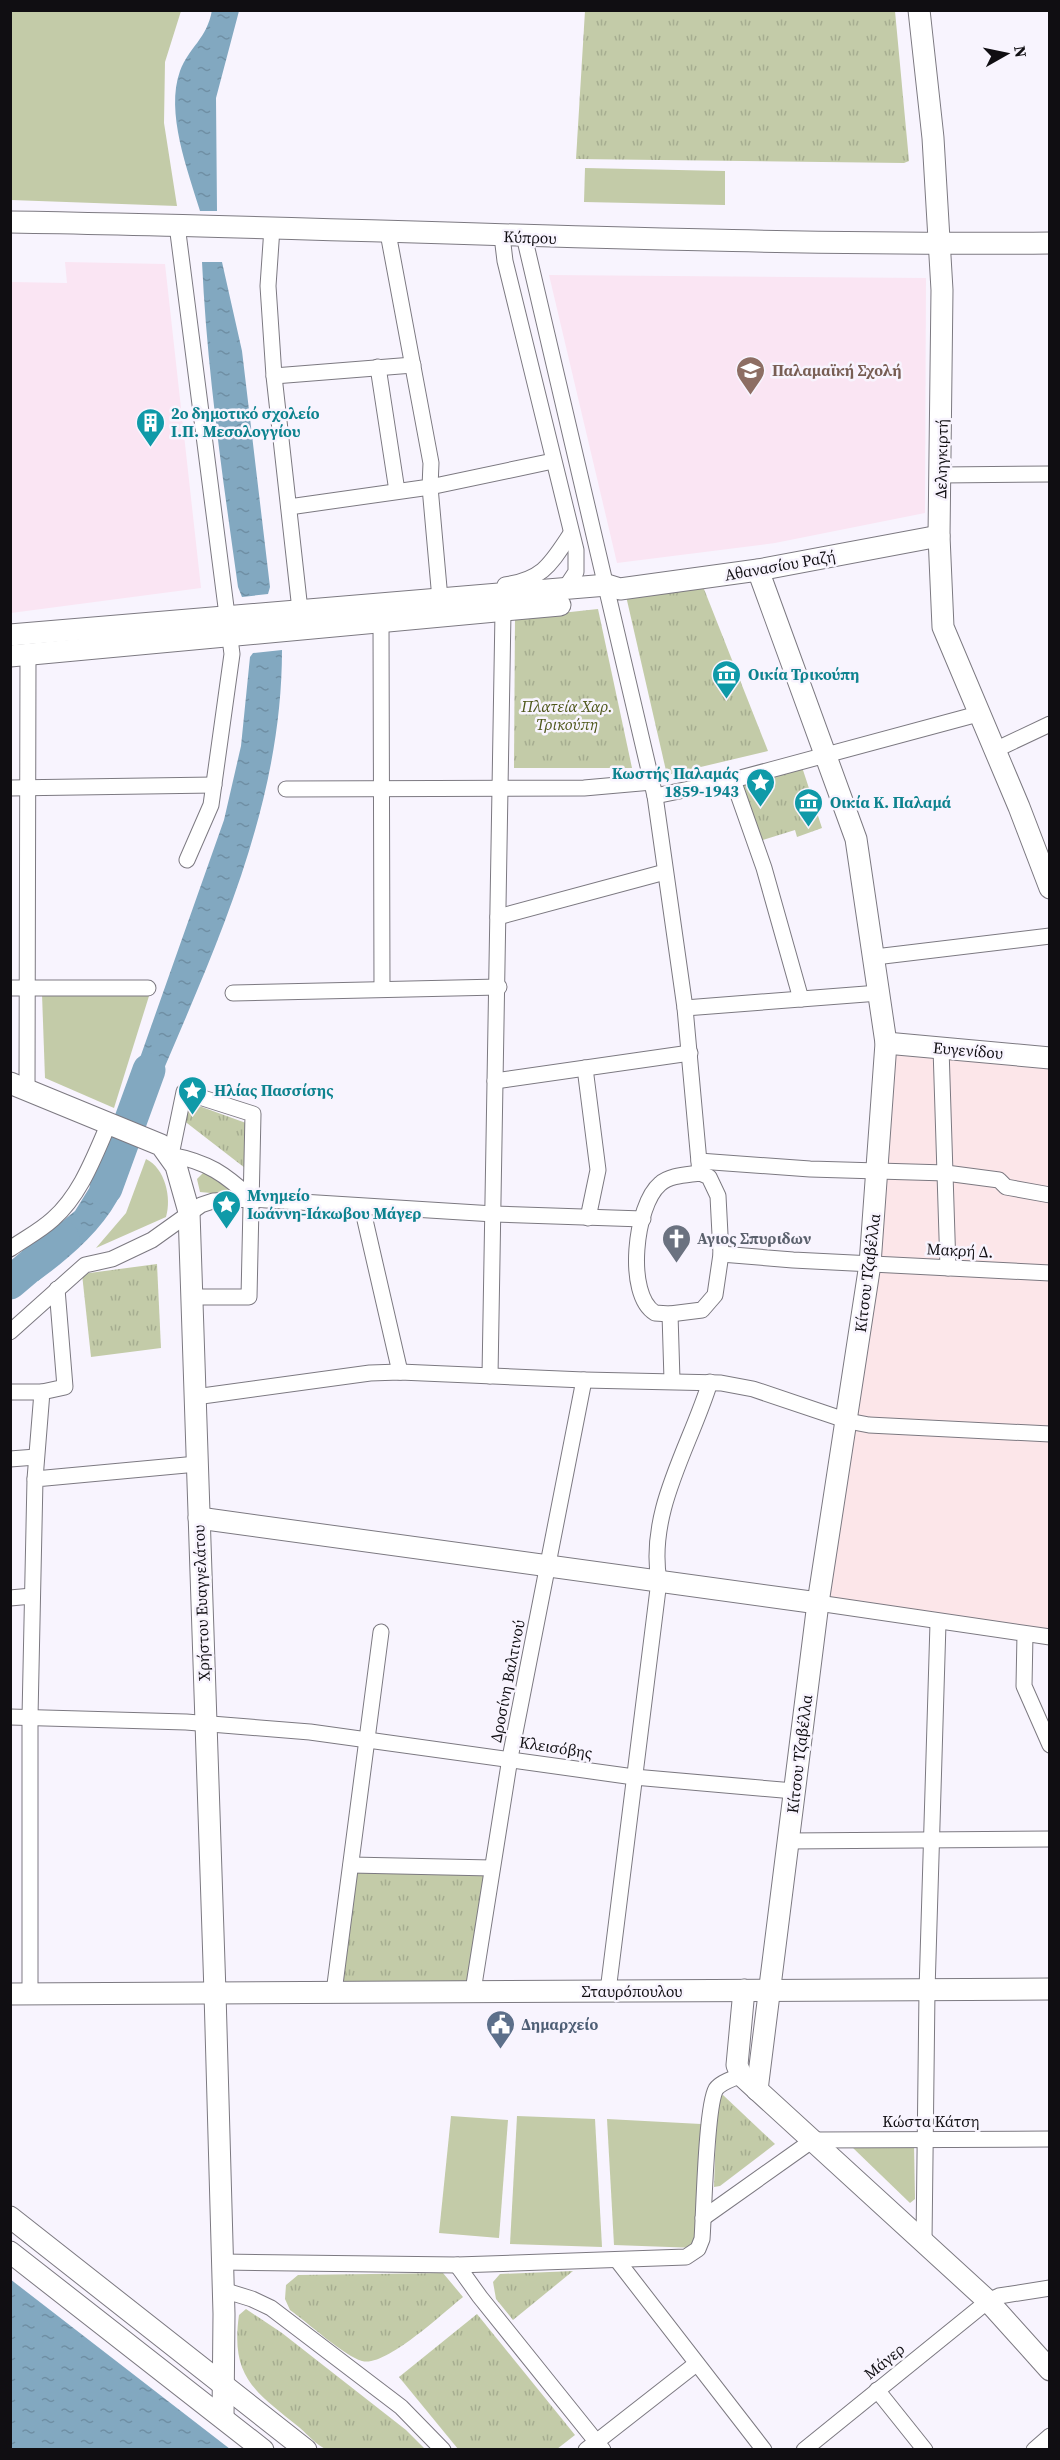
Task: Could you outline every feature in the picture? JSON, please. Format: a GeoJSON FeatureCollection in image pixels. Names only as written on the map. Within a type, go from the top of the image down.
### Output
{"type":"FeatureCollection","features":[{"type":"Feature","properties":{"kind":"street","name":"Δεληγκιρτή"},"geometry":{"type":"LineString","coordinates":[[920,10],[933,138],[942,290],[939,536],[943,631],[1049,881]]}},
{"type":"Feature","properties":{"kind":"street","name":"Κύπρου"},"geometry":{"type":"LineString","coordinates":[[10,222],[502,236],[938,244],[1050,243]]}},
{"type":"Feature","properties":{"kind":"street"},"geometry":{"type":"LineString","coordinates":[[177,225],[228,627],[230,671],[211,805],[187,860]]}},
{"type":"Feature","properties":{"kind":"street"},"geometry":{"type":"LineString","coordinates":[[272,228],[268,286],[274,376],[301,619]]}},
{"type":"Feature","properties":{"kind":"street"},"geometry":{"type":"LineString","coordinates":[[388,233],[431,464],[430,487],[439,595]]}},
{"type":"Feature","properties":{"kind":"street"},"geometry":{"type":"LineString","coordinates":[[502,236],[505,261],[570,535],[576,550],[577,564],[571,582],[564,591]]}},
{"type":"Feature","properties":{"kind":"street"},"geometry":{"type":"LineString","coordinates":[[524,236],[612,590],[653,789],[685,1008],[699,1167],[709,1177],[718,1196],[721,1254],[716,1292],[709,1304],[695,1311],[660,1314],[651,1310],[640,1294],[637,1264],[644,1219],[650,1200],[660,1184],[699,1167],[945,1173],[999,1180],[1006,1187],[1050,1195]]}},
{"type":"Feature","properties":{"kind":"street"},"geometry":{"type":"LineString","coordinates":[[274,376],[413,364]]}},
{"type":"Feature","properties":{"kind":"street"},"geometry":{"type":"LineString","coordinates":[[378,367],[397,491]]}},
{"type":"Feature","properties":{"kind":"street"},"geometry":{"type":"LineString","coordinates":[[289,507],[430,487],[553,460]]}},
{"type":"Feature","properties":{"kind":"street"},"geometry":{"type":"LineString","coordinates":[[941,475],[1050,474]]}},
{"type":"Feature","properties":{"kind":"street"},"geometry":{"type":"LineString","coordinates":[[252,1199],[224,1174],[193,1160],[171,1155],[155,1142],[19,1086],[29,987],[29,788],[19,655],[301,619],[502,585],[537,576],[547,568],[570,535]]}},
{"type":"Feature","properties":{"kind":"street","name":"Αθανασίου Ραζή"},"geometry":{"type":"LineString","coordinates":[[612,590],[758,570],[939,536]]}},
{"type":"Feature","properties":{"kind":"street","name":"Κίτσου Τζαβέλλα"},"geometry":{"type":"LineString","coordinates":[[757,2090],[818,1603],[848,1421],[870,1264],[879,1172],[886,1043],[858,848],[827,756],[758,570]]}},
{"type":"Feature","properties":{"kind":"street"},"geometry":{"type":"LineString","coordinates":[[301,619],[381,621],[503,612],[612,590]]}},
{"type":"Feature","properties":{"kind":"street"},"geometry":{"type":"LineString","coordinates":[[439,595],[612,590]]}},
{"type":"Feature","properties":{"kind":"street"},"geometry":{"type":"LineString","coordinates":[[490,1376],[495,1082],[499,987],[503,612]]}},
{"type":"Feature","properties":{"kind":"street"},"geometry":{"type":"LineString","coordinates":[[381,621],[382,988]]}},
{"type":"Feature","properties":{"kind":"street"},"geometry":{"type":"LineString","coordinates":[[10,635],[228,627]]}},
{"type":"Feature","properties":{"kind":"street"},"geometry":{"type":"LineString","coordinates":[[286,789],[604,787],[653,789],[733,780],[978,714]]}},
{"type":"Feature","properties":{"kind":"street"},"geometry":{"type":"LineString","coordinates":[[995,750],[1050,724]]}},
{"type":"Feature","properties":{"kind":"street"},"geometry":{"type":"LineString","coordinates":[[733,780],[764,868],[801,999]]}},
{"type":"Feature","properties":{"kind":"street"},"geometry":{"type":"LineString","coordinates":[[10,788],[214,785]]}},
{"type":"Feature","properties":{"kind":"street"},"geometry":{"type":"LineString","coordinates":[[498,917],[665,872]]}},
{"type":"Feature","properties":{"kind":"street"},"geometry":{"type":"LineString","coordinates":[[874,957],[1050,936]]}},
{"type":"Feature","properties":{"kind":"street"},"geometry":{"type":"LineString","coordinates":[[233,993],[499,987]]}},
{"type":"Feature","properties":{"kind":"street"},"geometry":{"type":"LineString","coordinates":[[10,988],[148,988]]}},
{"type":"Feature","properties":{"kind":"street"},"geometry":{"type":"LineString","coordinates":[[685,1008],[879,993]]}},
{"type":"Feature","properties":{"kind":"street","name":"Ευγενίδου"},"geometry":{"type":"LineString","coordinates":[[886,1043],[1050,1058]]}},
{"type":"Feature","properties":{"kind":"street"},"geometry":{"type":"LineString","coordinates":[[940,1048],[948,1268]]}},
{"type":"Feature","properties":{"kind":"street"},"geometry":{"type":"LineString","coordinates":[[495,1082],[690,1053]]}},
{"type":"Feature","properties":{"kind":"street"},"geometry":{"type":"LineString","coordinates":[[585,1068],[598,1170],[588,1218]]}},
{"type":"Feature","properties":{"kind":"street"},"geometry":{"type":"LineString","coordinates":[[171,1155],[184,1092],[253,1114],[249,1297],[192,1297]]}},
{"type":"Feature","properties":{"kind":"street"},"geometry":{"type":"LineString","coordinates":[[10,1249],[51,1220],[65,1207],[84,1178],[109,1123]]}},
{"type":"Feature","properties":{"kind":"street","name":"Χρήστου Ευαγγελάτου"},"geometry":{"type":"LineString","coordinates":[[171,1155],[180,1176],[189,1212],[215,1993],[223,2290],[223,2417]]}},
{"type":"Feature","properties":{"kind":"street"},"geometry":{"type":"LineString","coordinates":[[10,1332],[85,1265],[112,1259],[152,1240],[189,1212],[213,1201],[252,1199],[494,1214],[644,1219]]}},
{"type":"Feature","properties":{"kind":"street"},"geometry":{"type":"LineString","coordinates":[[362,1207],[400,1372]]}},
{"type":"Feature","properties":{"kind":"street","name":"Μακρή Δ."},"geometry":{"type":"LineString","coordinates":[[721,1254],[1050,1273]]}},
{"type":"Feature","properties":{"kind":"street"},"geometry":{"type":"LineString","coordinates":[[10,1392],[42,1392],[65,1388],[57,1289]]}},
{"type":"Feature","properties":{"kind":"street"},"geometry":{"type":"LineString","coordinates":[[670,1314],[672,1380]]}},
{"type":"Feature","properties":{"kind":"street"},"geometry":{"type":"LineString","coordinates":[[195,1397],[370,1373],[400,1372],[584,1380],[672,1380],[745,1387],[848,1421],[869,1425],[1050,1434]]}},
{"type":"Feature","properties":{"kind":"street","name":"Δροσίνη Βαλτινού"},"geometry":{"type":"LineString","coordinates":[[473,1991],[510,1758],[584,1380]]}},
{"type":"Feature","properties":{"kind":"street"},"geometry":{"type":"LineString","coordinates":[[608,1991],[659,1581],[656,1563],[659,1524],[710,1382]]}},
{"type":"Feature","properties":{"kind":"street"},"geometry":{"type":"LineString","coordinates":[[20,1994],[30,1718],[34,1479],[42,1392]]}},
{"type":"Feature","properties":{"kind":"street"},"geometry":{"type":"LineString","coordinates":[[10,1458],[36,1457]]}},
{"type":"Feature","properties":{"kind":"street"},"geometry":{"type":"LineString","coordinates":[[34,1479],[197,1464]]}},
{"type":"Feature","properties":{"kind":"street"},"geometry":{"type":"LineString","coordinates":[[199,1518],[1050,1637]]}},
{"type":"Feature","properties":{"kind":"street"},"geometry":{"type":"LineString","coordinates":[[10,1598],[32,1596]]}},
{"type":"Feature","properties":{"kind":"street"},"geometry":{"type":"LineString","coordinates":[[924,2241],[930,1839],[938,1623]]}},
{"type":"Feature","properties":{"kind":"street"},"geometry":{"type":"LineString","coordinates":[[334,1992],[381,1632]]}},
{"type":"Feature","properties":{"kind":"street"},"geometry":{"type":"LineString","coordinates":[[1025,1634],[1024,1686],[1050,1745]]}},
{"type":"Feature","properties":{"kind":"street","name":"Κλεισόβης"},"geometry":{"type":"LineString","coordinates":[[10,1717],[205,1723],[510,1758],[634,1777],[794,1791]]}},
{"type":"Feature","properties":{"kind":"street"},"geometry":{"type":"LineString","coordinates":[[788,1841],[1050,1839]]}},
{"type":"Feature","properties":{"kind":"street"},"geometry":{"type":"LineString","coordinates":[[351,1865],[492,1868]]}},
{"type":"Feature","properties":{"kind":"street","name":"Σταυρόπουλου"},"geometry":{"type":"LineString","coordinates":[[20,1994],[1050,1989]]}},
{"type":"Feature","properties":{"kind":"street"},"geometry":{"type":"LineString","coordinates":[[744,1990],[737,2065],[741,2075],[988,2301],[1050,2370]]}},
{"type":"Feature","properties":{"kind":"street"},"geometry":{"type":"LineString","coordinates":[[222,2262],[457,2265],[585,2258],[617,2260],[690,2256],[700,2244],[710,2117],[715,2092],[725,2082],[741,2075]]}},
{"type":"Feature","properties":{"kind":"street","name":"Κώστα Κάτση"},"geometry":{"type":"LineString","coordinates":[[813,2140],[1050,2139]]}},
{"type":"Feature","properties":{"kind":"street"},"geometry":{"type":"LineString","coordinates":[[703,2218],[813,2140]]}},
{"type":"Feature","properties":{"kind":"street"},"geometry":{"type":"LineString","coordinates":[[10,2217],[306,2450]]}},
{"type":"Feature","properties":{"kind":"street"},"geometry":{"type":"LineString","coordinates":[[10,2252],[263,2450]]}},
{"type":"Feature","properties":{"kind":"street"},"geometry":{"type":"LineString","coordinates":[[617,2260],[764,2450]]}},
{"type":"Feature","properties":{"kind":"street"},"geometry":{"type":"LineString","coordinates":[[457,2265],[595,2447],[696,2364]]}},
{"type":"Feature","properties":{"kind":"street"},"geometry":{"type":"LineString","coordinates":[[988,2301],[999,2296],[1050,2288]]}},
{"type":"Feature","properties":{"kind":"street"},"geometry":{"type":"LineString","coordinates":[[223,2290],[271,2308],[401,2407],[443,2450]]}},
{"type":"Feature","properties":{"kind":"street","name":"Μάγερ"},"geometry":{"type":"LineString","coordinates":[[804,2450],[988,2301]]}},
{"type":"Feature","properties":{"kind":"street"},"geometry":{"type":"LineString","coordinates":[[878,2390],[926,2450]]}},
{"type":"Feature","properties":{"kind":"street"},"geometry":{"type":"LineString","coordinates":[[1038,2449],[1050,2436]]}},
{"type":"Feature","properties":{"kind":"shaded area"},"geometry":{"type":"Polygon","coordinates":[[[65,262],[165,264],[201,588],[11,613],[11,282],[67,283],[65,262]]]}},
{"type":"Feature","properties":{"kind":"shaded area","name":"Παλαμαϊκή Σχολή"},"geometry":{"type":"Polygon","coordinates":[[[549,275],[926,278],[925,513],[775,543],[617,563],[549,275]]]}},
{"type":"Feature","properties":{"kind":"shaded area"},"geometry":{"type":"Polygon","coordinates":[[[882,1040],[1049,1055],[1049,1640],[813,1607],[864,1270],[882,1040]]]}},
{"type":"Feature","properties":{"kind":"green space"},"geometry":{"type":"Polygon","coordinates":[[[10,11],[181,11],[165,62],[164,123],[177,206],[11,200],[10,11]]]}},
{"type":"Feature","properties":{"kind":"green space"},"geometry":{"type":"Polygon","coordinates":[[[585,11],[895,11],[909,161],[904,163],[576,159],[585,11]]]}},
{"type":"Feature","properties":{"kind":"green space"},"geometry":{"type":"Polygon","coordinates":[[[585,168],[725,171],[725,205],[584,202],[585,168]]]}},
{"type":"Feature","properties":{"kind":"green space"},"geometry":{"type":"Polygon","coordinates":[[[702,584],[768,751],[667,775],[626,596],[702,584]]]}},
{"type":"Feature","properties":{"kind":"green space","name":"Πλατεία Χαρ. Τρικούπη"},"geometry":{"type":"Polygon","coordinates":[[[598,609],[632,768],[514,768],[515,618],[598,609]]]}},
{"type":"Feature","properties":{"kind":"green space"},"geometry":{"type":"Polygon","coordinates":[[[802,767],[822,828],[797,837],[795,830],[760,841],[742,781],[802,767]]]}},
{"type":"Feature","properties":{"kind":"green space"},"geometry":{"type":"Polygon","coordinates":[[[42,994],[149,996],[114,1108],[45,1078],[42,994]]]}},
{"type":"Feature","properties":{"kind":"green space"},"geometry":{"type":"Polygon","coordinates":[[[188,1102],[246,1123],[245,1168],[183,1120],[188,1102]]]}},
{"type":"Feature","properties":{"kind":"green space"},"geometry":{"type":"Polygon","coordinates":[[[146,1159],[158,1169],[165,1184],[168,1201],[166,1217],[96,1248],[126,1213],[146,1159]]]}},
{"type":"Feature","properties":{"kind":"green space"},"geometry":{"type":"Polygon","coordinates":[[[204,1172],[233,1192],[233,1195],[200,1192],[197,1179],[204,1172]]]}},
{"type":"Feature","properties":{"kind":"green space"},"geometry":{"type":"Polygon","coordinates":[[[157,1264],[161,1348],[91,1357],[82,1274],[157,1264]]]}},
{"type":"Feature","properties":{"kind":"green space"},"geometry":{"type":"Polygon","coordinates":[[[351,1865],[492,1868],[473,1991],[334,1992],[351,1865]]]}},
{"type":"Feature","properties":{"kind":"green space"},"geometry":{"type":"Polygon","coordinates":[[[723,2095],[775,2144],[720,2186],[714,2187],[717,2098],[723,2095]]]}},
{"type":"Feature","properties":{"kind":"green space"},"geometry":{"type":"Polygon","coordinates":[[[451,2116],[508,2120],[499,2238],[439,2233],[451,2116]]]}},
{"type":"Feature","properties":{"kind":"green space"},"geometry":{"type":"Polygon","coordinates":[[[517,2116],[595,2119],[602,2247],[510,2244],[517,2116]]]}},
{"type":"Feature","properties":{"kind":"green space"},"geometry":{"type":"Polygon","coordinates":[[[607,2119],[701,2124],[697,2248],[614,2245],[607,2119]]]}},
{"type":"Feature","properties":{"kind":"green space"},"geometry":{"type":"Polygon","coordinates":[[[914,2144],[915,2199],[910,2203],[852,2147],[914,2144]]]}},
{"type":"Feature","properties":{"kind":"green space"},"geometry":{"type":"Polygon","coordinates":[[[573,2271],[513,2320],[496,2299],[493,2282],[500,2274],[573,2271]]]}},
{"type":"Feature","properties":{"kind":"green space"},"geometry":{"type":"Polygon","coordinates":[[[443,2273],[463,2297],[399,2348],[372,2361],[354,2358],[336,2346],[290,2310],[285,2299],[286,2285],[298,2275],[443,2273]]]}},
{"type":"Feature","properties":{"kind":"green space"},"geometry":{"type":"Polygon","coordinates":[[[246,2309],[282,2333],[406,2430],[425,2449],[340,2451],[325,2449],[317,2444],[259,2393],[243,2369],[237,2336],[239,2315],[246,2309]]]}},
{"type":"Feature","properties":{"kind":"green space"},"geometry":{"type":"Polygon","coordinates":[[[477,2314],[575,2435],[557,2449],[458,2449],[399,2377],[477,2314]]]}},
{"type":"Feature","properties":{"kind":"water"},"geometry":{"type":"Polygon","coordinates":[[[212,10],[239,11],[216,98],[217,211],[200,211],[180,141],[175,105],[176,87],[180,71],[202,36],[212,10]]]}},
{"type":"Feature","properties":{"kind":"water"},"geometry":{"type":"Polygon","coordinates":[[[202,262],[222,262],[242,351],[270,587],[268,594],[242,597],[238,587],[212,385],[202,262]]]}},
{"type":"Feature","properties":{"kind":"water"},"geometry":{"type":"Polygon","coordinates":[[[282,650],[279,712],[269,772],[255,831],[237,889],[215,946],[144,1116],[127,1110],[135,1072],[224,820],[241,746],[250,657],[253,653],[282,650]]]}},
{"type":"Feature","properties":{"kind":"water"},"geometry":{"type":"Polygon","coordinates":[[[116,1145],[133,1152],[122,1189],[110,1213],[82,1245],[38,1281],[35,1276],[20,1279],[24,1289],[14,1294],[11,1279],[31,1269],[21,1255],[75,1211],[116,1145]]]}},
{"type":"Feature","properties":{"kind":"water"},"geometry":{"type":"Polygon","coordinates":[[[10,2279],[230,2449],[11,2449],[10,2279]]]}},
{"type":"Feature","properties":{"kind":"waterway"},"geometry":{"type":"LineString","coordinates":[[106,1188],[149,1070]]}},
{"type":"Feature","properties":{"kind":"waterway"},"geometry":{"type":"LineString","coordinates":[[10,1283],[63,1238]]}},
{"type":"Feature","properties":{"kind":"place","name":"Παλαμαϊκή Σχολή"},"geometry":{"type":"Point","coordinates":[751,396]}},
{"type":"Feature","properties":{"kind":"place","name":"2ο δημοτικό σχολείο Ι.Π. Μεσολογγίου"},"geometry":{"type":"Point","coordinates":[150,448]}},
{"type":"Feature","properties":{"kind":"place","name":"Οικία Τρικούπη"},"geometry":{"type":"Point","coordinates":[727,700]}},
{"type":"Feature","properties":{"kind":"place","name":"Κωστής Παλαμάς 1859-1943"},"geometry":{"type":"Point","coordinates":[760,808]}},
{"type":"Feature","properties":{"kind":"place","name":"Οικία Κ. Παλαμά"},"geometry":{"type":"Point","coordinates":[809,828]}},
{"type":"Feature","properties":{"kind":"place","name":"Ηλίας Πασσίσης"},"geometry":{"type":"Point","coordinates":[193,1116]}},
{"type":"Feature","properties":{"kind":"place","name":"Μνημείο Ιωάννη-Ιάκωβου Μάγερ"},"geometry":{"type":"Point","coordinates":[226,1230]}},
{"type":"Feature","properties":{"kind":"place","name":"Αγιος Σπυριδων"},"geometry":{"type":"Point","coordinates":[676,1264]}},
{"type":"Feature","properties":{"kind":"place","name":"Δημαρχείο"},"geometry":{"type":"Point","coordinates":[500,2050]}}]}
